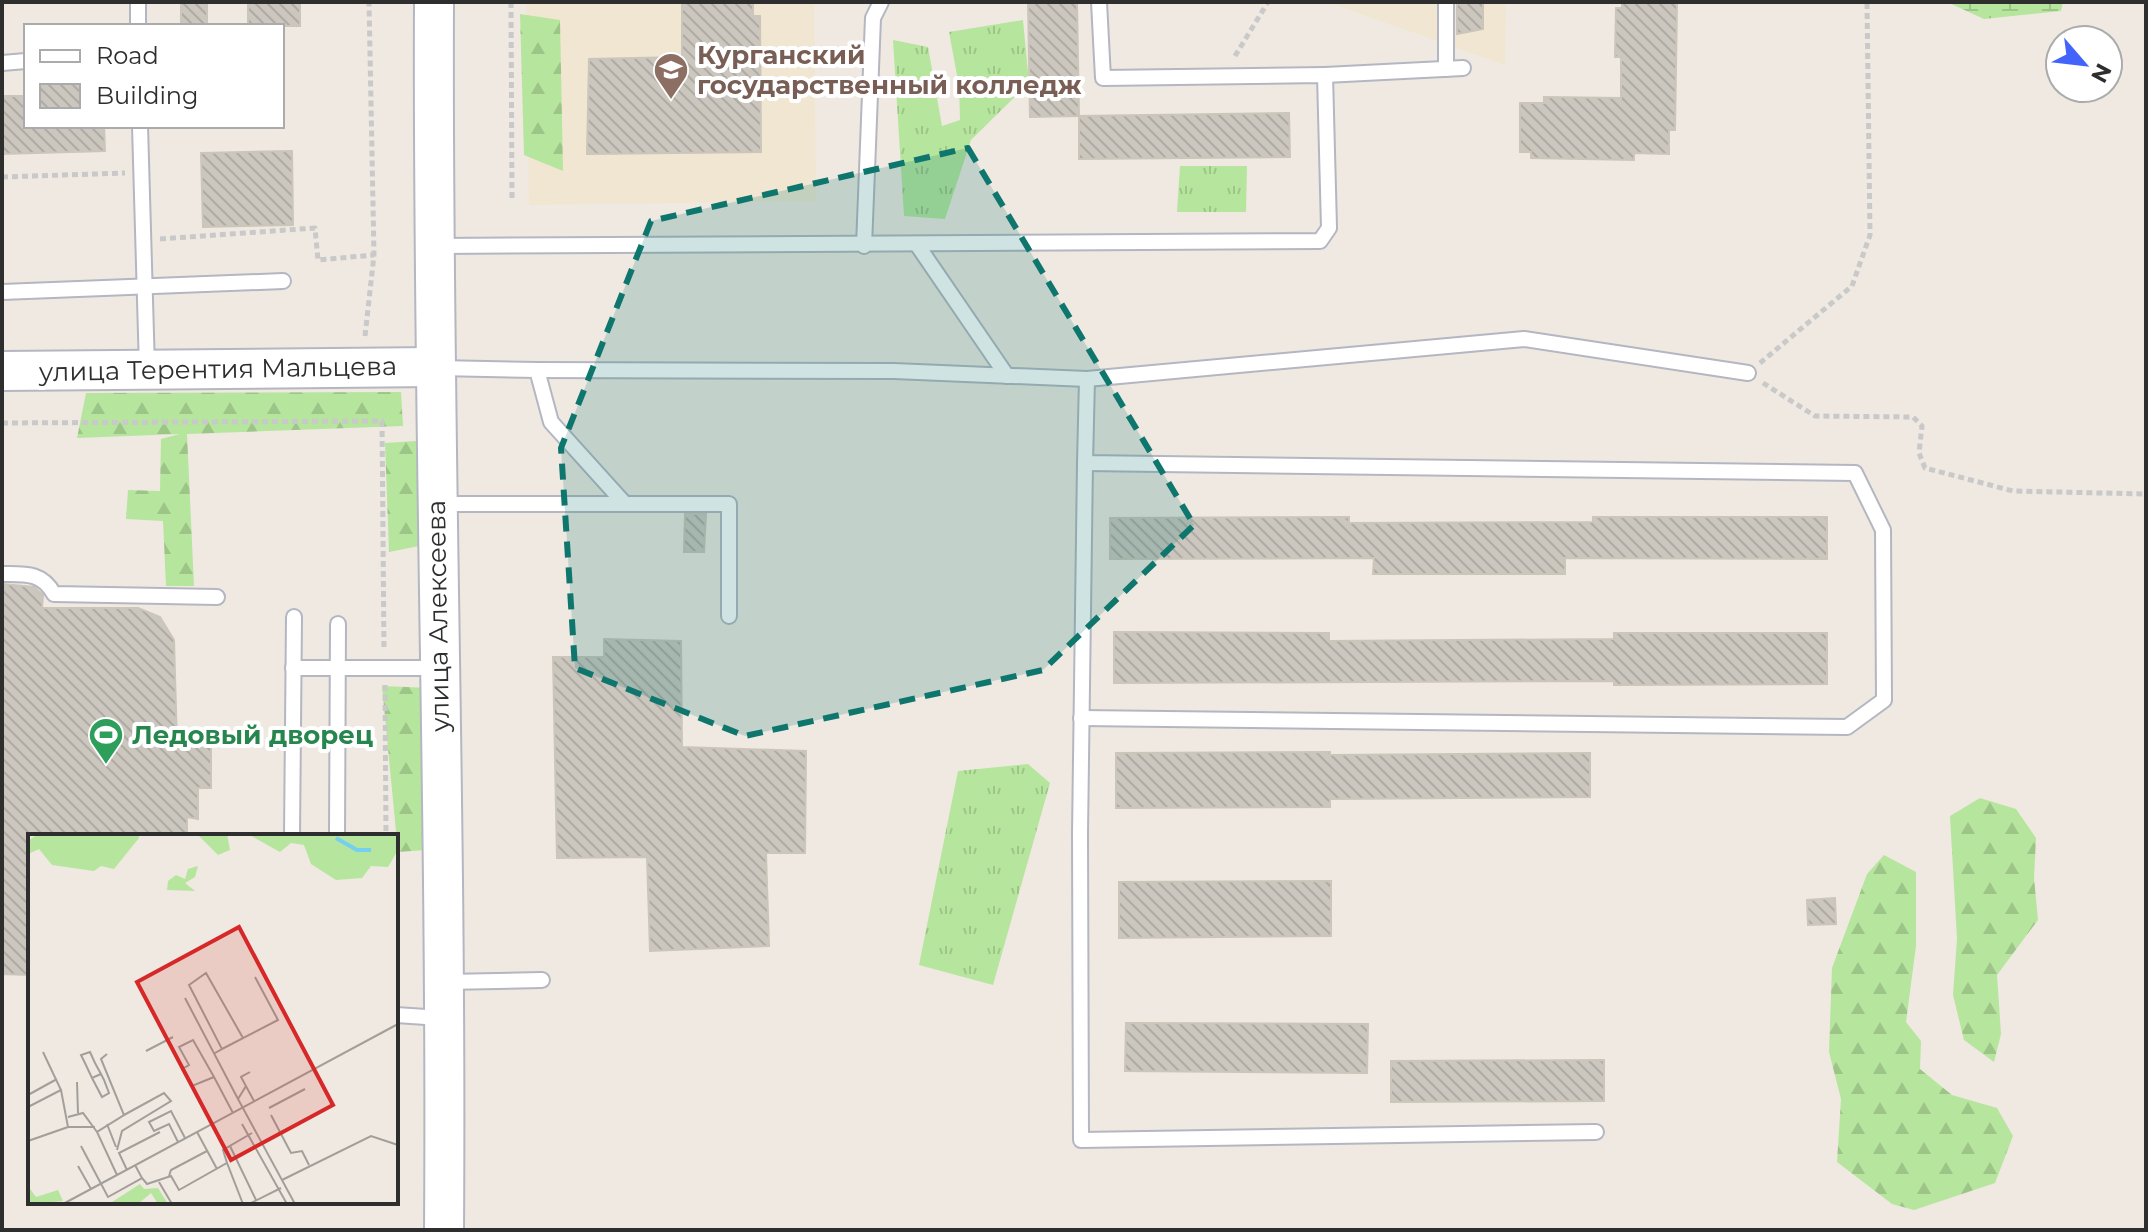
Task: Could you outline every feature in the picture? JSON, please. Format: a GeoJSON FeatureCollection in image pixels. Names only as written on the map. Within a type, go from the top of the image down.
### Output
{"type":"FeatureCollection","features":[{"type":"Feature","properties":{"kind":"street","name":"улица Алексеева"},"geometry":{"type":"LineString","coordinates":[[434,2],[433,246],[446,1000],[444,1230]]}},
{"type":"Feature","properties":{"kind":"street","name":"улица Терентия Мальцева"},"geometry":{"type":"LineString","coordinates":[[2,371],[435,367]]}},
{"type":"Feature","properties":{"kind":"lane"},"geometry":{"type":"LineString","coordinates":[[138,2],[138,24]]}},
{"type":"Feature","properties":{"kind":"lane"},"geometry":{"type":"LineString","coordinates":[[864,246],[873,18],[881,2]]}},
{"type":"Feature","properties":{"kind":"lane"},"geometry":{"type":"LineString","coordinates":[[1099,2],[1103,78],[1325,75],[1463,68]]}},
{"type":"Feature","properties":{"kind":"lane"},"geometry":{"type":"LineString","coordinates":[[1446,2],[1446,69]]}},
{"type":"Feature","properties":{"kind":"lane"},"geometry":{"type":"LineString","coordinates":[[2,63],[24,61]]}},
{"type":"Feature","properties":{"kind":"lane"},"geometry":{"type":"LineString","coordinates":[[433,246],[918,246],[1320,241],[1329,228],[1325,75]]}},
{"type":"Feature","properties":{"kind":"lane"},"geometry":{"type":"LineString","coordinates":[[140,128],[147,370]]}},
{"type":"Feature","properties":{"kind":"lane"},"geometry":{"type":"LineString","coordinates":[[918,246],[1007,376]]}},
{"type":"Feature","properties":{"kind":"lane"},"geometry":{"type":"LineString","coordinates":[[2,292],[144,289],[283,281]]}},
{"type":"Feature","properties":{"kind":"lane"},"geometry":{"type":"LineString","coordinates":[[435,367],[894,371],[1087,379],[1524,339],[1748,373]]}},
{"type":"Feature","properties":{"kind":"lane"},"geometry":{"type":"LineString","coordinates":[[537,370],[551,422],[625,504]]}},
{"type":"Feature","properties":{"kind":"lane"},"geometry":{"type":"LineString","coordinates":[[1087,379],[1081,718],[1081,1140],[1596,1132]]}},
{"type":"Feature","properties":{"kind":"lane"},"geometry":{"type":"LineString","coordinates":[[1081,718],[1847,727],[1884,700],[1883,530],[1855,473],[1085,463]]}},
{"type":"Feature","properties":{"kind":"lane"},"geometry":{"type":"LineString","coordinates":[[437,504],[729,504],[729,616]]}},
{"type":"Feature","properties":{"kind":"lane"},"geometry":{"type":"LineString","coordinates":[[2,574],[33,574],[43,579],[54,594],[217,597]]}},
{"type":"Feature","properties":{"kind":"lane"},"geometry":{"type":"LineString","coordinates":[[292,834],[294,617]]}},
{"type":"Feature","properties":{"kind":"lane"},"geometry":{"type":"LineString","coordinates":[[337,834],[338,624]]}},
{"type":"Feature","properties":{"kind":"lane"},"geometry":{"type":"LineString","coordinates":[[293,668],[439,668]]}},
{"type":"Feature","properties":{"kind":"lane"},"geometry":{"type":"LineString","coordinates":[[398,1014],[446,1000],[542,980]]}},
{"type":"Feature","properties":{"kind":"path"},"geometry":{"type":"LineString","coordinates":[[365,339],[374,255],[369,2]]}},
{"type":"Feature","properties":{"kind":"path"},"geometry":{"type":"LineString","coordinates":[[511,2],[512,202]]}},
{"type":"Feature","properties":{"kind":"path"},"geometry":{"type":"LineString","coordinates":[[1228,67],[1268,2]]}},
{"type":"Feature","properties":{"kind":"path"},"geometry":{"type":"LineString","coordinates":[[1867,2],[1870,235],[1852,286],[1748,373],[1815,416],[1913,417],[1922,426],[1919,453],[1925,468],[1937,472],[2013,491],[2146,494]]}},
{"type":"Feature","properties":{"kind":"path"},"geometry":{"type":"LineString","coordinates":[[2,177],[126,172],[126,157]]}},
{"type":"Feature","properties":{"kind":"path"},"geometry":{"type":"LineString","coordinates":[[143,240],[315,228],[318,260],[374,255]]}},
{"type":"Feature","properties":{"kind":"path"},"geometry":{"type":"LineString","coordinates":[[2,423],[382,421],[386,834]]}},
{"type":"Feature","properties":{"kind":"highlighted area"},"geometry":{"type":"Polygon","coordinates":[[[968,148],[1053,285],[1194,525],[1043,670],[745,736],[575,668],[561,448],[651,221],[968,148]]]}},
{"type":"Feature","properties":{"kind":"shaded area","name":"Курганский государственный колледж"},"geometry":{"type":"Polygon","coordinates":[[[526,2],[814,2],[816,201],[529,205],[526,2]]]}},
{"type":"Feature","properties":{"kind":"shaded area"},"geometry":{"type":"Polygon","coordinates":[[[1327,2],[1506,2],[1505,65],[1327,2]]]}},
{"type":"Feature","properties":{"kind":"green space"},"geometry":{"type":"Polygon","coordinates":[[[1947,2],[2063,2],[2061,11],[1984,19],[1947,2]]]}},
{"type":"Feature","properties":{"kind":"green space"},"geometry":{"type":"Polygon","coordinates":[[[520,14],[560,20],[563,171],[524,155],[520,14]]]}},
{"type":"Feature","properties":{"kind":"green space"},"geometry":{"type":"Polygon","coordinates":[[[1023,20],[1029,83],[971,140],[945,219],[904,216],[893,40],[928,47],[942,126],[960,120],[959,86],[949,32],[1023,20]]]}},
{"type":"Feature","properties":{"kind":"green space"},"geometry":{"type":"Polygon","coordinates":[[[1180,166],[1247,166],[1246,212],[1177,212],[1180,166]]]}},
{"type":"Feature","properties":{"kind":"green space"},"geometry":{"type":"Polygon","coordinates":[[[401,392],[403,426],[187,434],[194,586],[166,586],[163,521],[126,519],[128,490],[160,491],[161,439],[180,434],[77,438],[86,393],[401,392]]]}},
{"type":"Feature","properties":{"kind":"green space"},"geometry":{"type":"Polygon","coordinates":[[[431,440],[424,545],[389,552],[385,443],[431,440]]]}},
{"type":"Feature","properties":{"kind":"green space"},"geometry":{"type":"Polygon","coordinates":[[[382,686],[431,688],[425,850],[398,852],[382,686]]]}},
{"type":"Feature","properties":{"kind":"green space"},"geometry":{"type":"Polygon","coordinates":[[[1028,764],[1050,783],[993,985],[919,965],[958,771],[1028,764]]]}},
{"type":"Feature","properties":{"kind":"green space"},"geometry":{"type":"Polygon","coordinates":[[[1980,798],[2016,809],[2036,838],[2034,878],[2038,920],[1997,975],[2001,1034],[1994,1062],[1964,1040],[1953,995],[1957,939],[1950,816],[1980,798]]]}},
{"type":"Feature","properties":{"kind":"green space"},"geometry":{"type":"Polygon","coordinates":[[[1884,855],[1916,872],[1916,946],[1906,1022],[1921,1041],[1920,1069],[1952,1095],[1997,1108],[2013,1136],[1995,1183],[1914,1210],[1892,1204],[1837,1162],[1841,1099],[1829,1052],[1832,968],[1867,874],[1884,855]]]}},
{"type":"Feature","properties":{"kind":"building"},"geometry":{"type":"Polygon","coordinates":[[[181,2],[207,2],[207,24],[181,24],[181,2]]]}},
{"type":"Feature","properties":{"kind":"building"},"geometry":{"type":"Polygon","coordinates":[[[248,2],[300,2],[300,26],[248,24],[248,2]]]}},
{"type":"Feature","properties":{"kind":"building"},"geometry":{"type":"Polygon","coordinates":[[[682,2],[753,2],[753,16],[760,16],[761,152],[587,154],[589,59],[682,57],[682,2]]]}},
{"type":"Feature","properties":{"kind":"building"},"geometry":{"type":"Polygon","coordinates":[[[1028,2],[1077,2],[1079,116],[1030,117],[1028,2]]]}},
{"type":"Feature","properties":{"kind":"building"},"geometry":{"type":"Polygon","coordinates":[[[1457,2],[1483,2],[1483,29],[1457,34],[1457,2]]]}},
{"type":"Feature","properties":{"kind":"building"},"geometry":{"type":"Polygon","coordinates":[[[1622,2],[1677,2],[1675,130],[1669,130],[1669,154],[1634,153],[1634,160],[1531,158],[1531,152],[1520,152],[1520,103],[1544,103],[1544,97],[1621,98],[1621,57],[1615,57],[1616,8],[1622,8],[1622,2]]]}},
{"type":"Feature","properties":{"kind":"building"},"geometry":{"type":"Polygon","coordinates":[[[2,96],[24,96],[24,128],[104,128],[105,151],[2,154],[2,96]]]}},
{"type":"Feature","properties":{"kind":"building"},"geometry":{"type":"Polygon","coordinates":[[[1289,113],[1290,157],[1079,159],[1079,116],[1289,113]]]}},
{"type":"Feature","properties":{"kind":"building"},"geometry":{"type":"Polygon","coordinates":[[[292,151],[293,225],[203,227],[201,153],[292,151]]]}},
{"type":"Feature","properties":{"kind":"building"},"geometry":{"type":"Polygon","coordinates":[[[685,514],[706,514],[704,552],[684,552],[685,514]]]}},
{"type":"Feature","properties":{"kind":"building"},"geometry":{"type":"Polygon","coordinates":[[[1349,517],[1349,523],[1593,522],[1593,517],[1827,517],[1827,559],[1565,558],[1565,574],[1373,574],[1374,558],[1110,559],[1110,518],[1349,517]]]}},
{"type":"Feature","properties":{"kind":"building","name":"Ледовый дворец"},"geometry":{"type":"Polygon","coordinates":[[[2,584],[34,587],[43,595],[42,608],[138,608],[160,617],[174,640],[177,744],[211,744],[211,788],[198,788],[198,819],[187,817],[187,834],[28,834],[28,975],[2,974],[2,584]]]}},
{"type":"Feature","properties":{"kind":"building"},"geometry":{"type":"Polygon","coordinates":[[[1114,632],[1329,633],[1329,641],[1614,639],[1614,633],[1827,633],[1827,684],[1614,685],[1614,681],[1114,683],[1114,632]]]}},
{"type":"Feature","properties":{"kind":"building"},"geometry":{"type":"Polygon","coordinates":[[[604,639],[681,641],[682,747],[806,751],[805,853],[766,853],[769,946],[650,951],[647,857],[557,858],[553,657],[604,657],[604,639]]]}},
{"type":"Feature","properties":{"kind":"building"},"geometry":{"type":"Polygon","coordinates":[[[1330,752],[1330,755],[1590,753],[1590,797],[1330,799],[1330,807],[1116,808],[1116,753],[1330,752]]]}},
{"type":"Feature","properties":{"kind":"building"},"geometry":{"type":"Polygon","coordinates":[[[1331,881],[1331,936],[1119,938],[1119,882],[1331,881]]]}},
{"type":"Feature","properties":{"kind":"building"},"geometry":{"type":"Polygon","coordinates":[[[1835,898],[1836,924],[1808,925],[1807,900],[1835,898]]]}},
{"type":"Feature","properties":{"kind":"building"},"geometry":{"type":"Polygon","coordinates":[[[1126,1023],[1368,1024],[1367,1073],[1125,1071],[1126,1023]]]}},
{"type":"Feature","properties":{"kind":"building"},"geometry":{"type":"Polygon","coordinates":[[[1604,1060],[1604,1101],[1391,1102],[1391,1061],[1604,1060]]]}},
{"type":"Feature","properties":{"kind":"place","name":"Курганский государственный колледж"},"geometry":{"type":"Point","coordinates":[671,101]}},
{"type":"Feature","properties":{"kind":"place","name":"Ледовый дворец"},"geometry":{"type":"Point","coordinates":[106,766]}}]}
